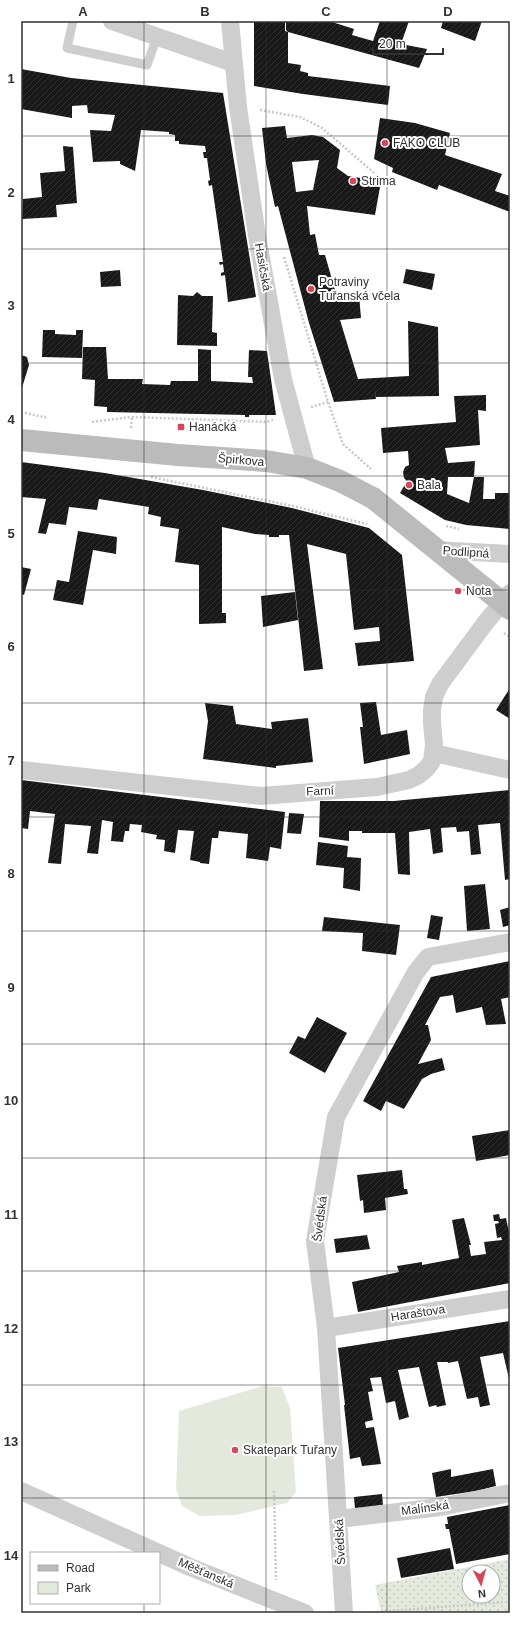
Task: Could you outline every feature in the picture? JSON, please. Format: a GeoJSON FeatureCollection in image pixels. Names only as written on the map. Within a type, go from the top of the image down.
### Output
{"type":"FeatureCollection","features":[{"type":"Feature","properties":{"kind":"main road","name":"Špirkova"},"geometry":{"type":"LineString","coordinates":[[21,440],[266,461],[307,468],[340,480],[373,498],[435,550]]}},
{"type":"Feature","properties":{"kind":"main road","name":"Podlipná"},"geometry":{"type":"LineString","coordinates":[[435,550],[507,602]]}},
{"type":"Feature","properties":{"kind":"street"},"geometry":{"type":"LineString","coordinates":[[112,21],[233,63]]}},
{"type":"Feature","properties":{"kind":"street","name":"Hasičská"},"geometry":{"type":"LineString","coordinates":[[230,21],[238,107],[258,244],[283,379],[307,468]]}},
{"type":"Feature","properties":{"kind":"street","name":"Podlipná"},"geometry":{"type":"LineString","coordinates":[[435,550],[510,554]]}},
{"type":"Feature","properties":{"kind":"street"},"geometry":{"type":"LineString","coordinates":[[507,602],[486,622],[448,671],[434,697],[432,723],[434,753],[510,770]]}},
{"type":"Feature","properties":{"kind":"street","name":"Farní"},"geometry":{"type":"LineString","coordinates":[[21,770],[261,796],[377,787],[410,780],[427,768],[432,761],[434,753]]}},
{"type":"Feature","properties":{"kind":"street","name":"Švédská"},"geometry":{"type":"LineString","coordinates":[[344,1613],[326,1328],[315,1241],[336,1117],[416,972],[428,958],[510,942]]}},
{"type":"Feature","properties":{"kind":"street","name":"Haraštova"},"geometry":{"type":"LineString","coordinates":[[326,1328],[510,1299]]}},
{"type":"Feature","properties":{"kind":"street","name":"Měšťanská"},"geometry":{"type":"LineString","coordinates":[[21,1491],[157,1552]]}},
{"type":"Feature","properties":{"kind":"street","name":"Malínská"},"geometry":{"type":"LineString","coordinates":[[339,1519],[440,1507],[510,1493]]}},
{"type":"Feature","properties":{"kind":"street","name":"Měšťanská"},"geometry":{"type":"LineString","coordinates":[[160,1554],[305,1613]]}},
{"type":"Feature","properties":{"kind":"lane"},"geometry":{"type":"LineString","coordinates":[[72,21],[67,48],[147,65],[157,37]]}},
{"type":"Feature","properties":{"kind":"path"},"geometry":{"type":"LineString","coordinates":[[238,107],[300,117],[322,128],[380,178],[385,185]]}},
{"type":"Feature","properties":{"kind":"path"},"geometry":{"type":"LineString","coordinates":[[282,250],[328,402],[343,444],[376,474]]}},
{"type":"Feature","properties":{"kind":"path"},"geometry":{"type":"LineString","coordinates":[[85,423],[132,417],[267,422],[293,412],[328,402]]}},
{"type":"Feature","properties":{"kind":"path"},"geometry":{"type":"LineString","coordinates":[[21,412],[49,418]]}},
{"type":"Feature","properties":{"kind":"path"},"geometry":{"type":"LineString","coordinates":[[144,476],[294,506],[371,525]]}},
{"type":"Feature","properties":{"kind":"path"},"geometry":{"type":"LineString","coordinates":[[444,526],[463,529]]}},
{"type":"Feature","properties":{"kind":"path"},"geometry":{"type":"LineString","coordinates":[[486,622],[510,637]]}},
{"type":"Feature","properties":{"kind":"path"},"geometry":{"type":"LineString","coordinates":[[274,1491],[277,1602]]}},
{"type":"Feature","properties":{"kind":"path"},"geometry":{"type":"LineString","coordinates":[[358,1613],[504,1602]]}},
{"type":"Feature","properties":{"kind":"green space","name":"Skatepark Tuřany"},"geometry":{"type":"Polygon","coordinates":[[[263,1386],[282,1387],[290,1408],[296,1492],[287,1503],[236,1515],[200,1516],[182,1506],[176,1489],[179,1411],[263,1386]]]}},
{"type":"Feature","properties":{"kind":"green space"},"geometry":{"type":"Polygon","coordinates":[[[510,1559],[510,1613],[381,1613],[375,1585],[461,1568],[461,1604],[501,1604],[501,1564],[484,1564],[510,1559]]]}},
{"type":"Feature","properties":{"kind":"building"},"geometry":{"type":"Polygon","coordinates":[[[254,21],[285,21],[285,31],[288,32],[288,63],[301,65],[300,71],[308,73],[308,76],[390,86],[388,105],[254,86],[254,21]]]}},
{"type":"Feature","properties":{"kind":"building"},"geometry":{"type":"Polygon","coordinates":[[[286,21],[329,21],[354,29],[352,35],[373,41],[380,21],[409,21],[401,44],[427,49],[419,68],[288,32],[286,30],[286,21]]]}},
{"type":"Feature","properties":{"kind":"building"},"geometry":{"type":"Polygon","coordinates":[[[443,21],[482,21],[475,41],[441,28],[443,21]]]}},
{"type":"Feature","properties":{"kind":"building"},"geometry":{"type":"Polygon","coordinates":[[[21,69],[71,78],[223,93],[256,297],[228,302],[225,275],[221,276],[221,273],[224,272],[223,264],[220,265],[219,262],[223,262],[212,185],[209,186],[208,181],[210,180],[207,158],[204,158],[203,152],[206,152],[205,146],[179,144],[179,141],[175,141],[175,135],[169,134],[169,132],[141,130],[135,171],[120,164],[120,161],[93,162],[90,130],[111,131],[115,115],[88,113],[87,105],[72,106],[72,118],[21,109],[21,69]]]}},
{"type":"Feature","properties":{"kind":"building"},"geometry":{"type":"Polygon","coordinates":[[[380,118],[415,123],[450,133],[445,155],[502,174],[495,191],[510,196],[510,212],[439,185],[437,190],[392,172],[393,168],[374,159],[380,118]]]}},
{"type":"Feature","properties":{"kind":"building"},"geometry":{"type":"Polygon","coordinates":[[[285,126],[287,138],[312,135],[323,137],[340,150],[337,168],[348,176],[367,179],[380,187],[375,215],[307,206],[310,235],[315,234],[319,255],[325,255],[335,290],[344,297],[359,295],[361,318],[340,320],[358,379],[409,376],[408,321],[438,327],[439,396],[376,397],[375,389],[376,399],[334,402],[309,323],[278,206],[275,207],[266,164],[262,128],[285,126]],[[319,160],[292,162],[296,192],[313,190],[319,160]]]}},
{"type":"Feature","properties":{"kind":"building"},"geometry":{"type":"Polygon","coordinates":[[[63,146],[73,147],[77,203],[56,205],[57,217],[22,219],[23,199],[42,197],[40,173],[65,171],[63,146]]]}},
{"type":"Feature","properties":{"kind":"building"},"geometry":{"type":"Polygon","coordinates":[[[406,269],[435,274],[432,290],[403,283],[406,269]]]}},
{"type":"Feature","properties":{"kind":"building"},"geometry":{"type":"Polygon","coordinates":[[[120,270],[121,286],[101,287],[100,272],[120,270]]]}},
{"type":"Feature","properties":{"kind":"building"},"geometry":{"type":"Polygon","coordinates":[[[197,292],[202,296],[213,296],[212,332],[217,333],[217,346],[177,345],[178,295],[193,296],[197,292]]]}},
{"type":"Feature","properties":{"kind":"building"},"geometry":{"type":"Polygon","coordinates":[[[43,330],[55,330],[55,334],[76,335],[76,330],[83,330],[82,358],[42,357],[43,330]]]}},
{"type":"Feature","properties":{"kind":"building"},"geometry":{"type":"Polygon","coordinates":[[[83,347],[106,347],[108,379],[143,379],[142,384],[170,385],[171,381],[198,381],[198,349],[211,350],[211,381],[253,383],[252,377],[248,377],[249,350],[267,351],[276,415],[249,415],[249,417],[245,417],[245,415],[107,412],[107,407],[94,406],[95,380],[82,379],[83,347]]]}},
{"type":"Feature","properties":{"kind":"building"},"geometry":{"type":"Polygon","coordinates":[[[21,355],[27,357],[29,365],[21,391],[21,355]]]}},
{"type":"Feature","properties":{"kind":"building"},"geometry":{"type":"Polygon","coordinates":[[[486,395],[486,411],[478,410],[480,445],[445,448],[448,463],[475,461],[474,477],[484,477],[483,499],[495,499],[495,493],[510,493],[510,529],[466,525],[445,520],[400,493],[407,481],[404,478],[403,472],[405,467],[409,465],[408,451],[383,453],[381,428],[456,422],[454,396],[486,395]],[[448,477],[447,494],[469,503],[474,477],[448,477]]]}},
{"type":"Feature","properties":{"kind":"building"},"geometry":{"type":"Polygon","coordinates":[[[21,462],[105,473],[203,490],[292,508],[369,528],[402,555],[414,661],[358,666],[355,643],[380,641],[379,627],[354,630],[346,554],[307,544],[323,669],[304,671],[289,535],[269,537],[269,535],[255,534],[222,527],[222,613],[226,613],[226,623],[199,624],[199,565],[175,562],[179,529],[160,526],[161,517],[148,514],[149,507],[99,499],[97,510],[69,507],[66,525],[49,523],[46,534],[38,533],[46,499],[21,497],[21,462]]]}},
{"type":"Feature","properties":{"kind":"building"},"geometry":{"type":"Polygon","coordinates":[[[78,531],[117,537],[116,554],[93,550],[83,605],[53,600],[57,580],[69,582],[78,531]]]}},
{"type":"Feature","properties":{"kind":"building"},"geometry":{"type":"Polygon","coordinates":[[[21,567],[31,569],[24,595],[21,594],[21,567]]]}},
{"type":"Feature","properties":{"kind":"building"},"geometry":{"type":"Polygon","coordinates":[[[295,592],[298,620],[263,627],[261,596],[295,592]]]}},
{"type":"Feature","properties":{"kind":"building"},"geometry":{"type":"Polygon","coordinates":[[[510,688],[510,719],[496,710],[510,688]]]}},
{"type":"Feature","properties":{"kind":"building"},"geometry":{"type":"Polygon","coordinates":[[[376,702],[381,735],[407,730],[410,754],[364,764],[360,727],[363,727],[360,703],[376,702]]]}},
{"type":"Feature","properties":{"kind":"building"},"geometry":{"type":"Polygon","coordinates":[[[205,703],[233,706],[236,724],[272,729],[271,722],[308,718],[313,762],[276,766],[276,768],[203,759],[208,721],[205,703]]]}},
{"type":"Feature","properties":{"kind":"building"},"geometry":{"type":"Polygon","coordinates":[[[21,780],[285,812],[281,849],[270,847],[268,861],[246,858],[248,834],[219,831],[218,838],[212,838],[209,864],[200,863],[190,860],[194,831],[178,830],[175,853],[164,851],[165,840],[156,839],[157,835],[141,832],[142,825],[130,824],[129,831],[125,831],[123,842],[111,841],[113,822],[102,820],[98,854],[87,853],[91,826],[65,824],[61,864],[48,863],[55,814],[30,811],[28,829],[21,828],[21,780]]]}},
{"type":"Feature","properties":{"kind":"building"},"geometry":{"type":"Polygon","coordinates":[[[510,790],[510,879],[505,880],[500,823],[478,825],[481,854],[471,855],[469,831],[457,832],[456,827],[441,828],[443,852],[433,854],[430,829],[409,832],[410,875],[398,874],[395,833],[362,833],[362,831],[349,831],[349,841],[319,837],[320,801],[394,801],[510,790]]]}},
{"type":"Feature","properties":{"kind":"building"},"geometry":{"type":"Polygon","coordinates":[[[289,813],[304,814],[301,834],[287,833],[289,813]]]}},
{"type":"Feature","properties":{"kind":"building"},"geometry":{"type":"Polygon","coordinates":[[[318,842],[348,846],[347,857],[361,858],[360,891],[343,888],[344,868],[316,865],[318,842]]]}},
{"type":"Feature","properties":{"kind":"building"},"geometry":{"type":"Polygon","coordinates":[[[485,884],[490,929],[467,931],[464,886],[485,884]]]}},
{"type":"Feature","properties":{"kind":"building"},"geometry":{"type":"Polygon","coordinates":[[[510,907],[510,925],[503,927],[500,910],[510,907]]]}},
{"type":"Feature","properties":{"kind":"building"},"geometry":{"type":"Polygon","coordinates":[[[431,915],[443,917],[439,940],[427,938],[431,915]]]}},
{"type":"Feature","properties":{"kind":"building"},"geometry":{"type":"Polygon","coordinates":[[[324,917],[400,925],[396,955],[362,951],[363,933],[322,931],[324,917]]]}},
{"type":"Feature","properties":{"kind":"building"},"geometry":{"type":"Polygon","coordinates":[[[510,961],[510,997],[501,999],[506,1024],[486,1025],[482,1007],[456,1013],[453,995],[440,997],[425,1025],[428,1025],[431,1040],[418,1064],[442,1058],[445,1070],[431,1074],[422,1079],[404,1109],[386,1101],[381,1111],[363,1101],[431,977],[510,961]]]}},
{"type":"Feature","properties":{"kind":"building"},"geometry":{"type":"Polygon","coordinates":[[[317,1017],[347,1033],[325,1073],[289,1053],[298,1036],[305,1039],[317,1017]]]}},
{"type":"Feature","properties":{"kind":"building"},"geometry":{"type":"Polygon","coordinates":[[[510,1130],[510,1155],[476,1161],[472,1136],[510,1130]]]}},
{"type":"Feature","properties":{"kind":"building"},"geometry":{"type":"Polygon","coordinates":[[[402,1170],[404,1189],[407,1189],[408,1194],[385,1198],[386,1210],[364,1213],[363,1200],[360,1201],[357,1175],[402,1170]]]}},
{"type":"Feature","properties":{"kind":"building"},"geometry":{"type":"Polygon","coordinates":[[[499,1214],[500,1219],[506,1218],[510,1237],[510,1283],[358,1312],[352,1282],[399,1272],[397,1266],[422,1262],[422,1265],[459,1258],[452,1220],[464,1218],[471,1245],[469,1245],[471,1256],[486,1254],[484,1242],[502,1240],[501,1237],[497,1238],[495,1224],[499,1223],[498,1221],[494,1221],[493,1215],[499,1214]]]}},
{"type":"Feature","properties":{"kind":"building"},"geometry":{"type":"Polygon","coordinates":[[[367,1235],[370,1249],[336,1253],[334,1239],[367,1235]]]}},
{"type":"Feature","properties":{"kind":"building"},"geometry":{"type":"Polygon","coordinates":[[[510,1321],[510,1383],[503,1353],[480,1357],[490,1405],[480,1407],[478,1397],[467,1399],[458,1361],[448,1363],[437,1362],[446,1405],[437,1407],[436,1405],[429,1407],[419,1367],[398,1370],[409,1417],[399,1420],[395,1401],[386,1403],[381,1377],[370,1378],[373,1391],[368,1392],[373,1420],[365,1422],[366,1428],[374,1427],[381,1464],[362,1466],[360,1457],[350,1459],[338,1348],[510,1321]]]}},
{"type":"Feature","properties":{"kind":"building"},"geometry":{"type":"Polygon","coordinates":[[[451,1469],[451,1477],[493,1469],[496,1486],[476,1491],[436,1497],[432,1473],[451,1469]]]}},
{"type":"Feature","properties":{"kind":"building"},"geometry":{"type":"Polygon","coordinates":[[[382,1494],[383,1505],[355,1509],[354,1497],[382,1494]]]}},
{"type":"Feature","properties":{"kind":"building"},"geometry":{"type":"Polygon","coordinates":[[[510,1505],[510,1554],[456,1564],[449,1529],[446,1529],[445,1524],[448,1524],[447,1517],[510,1505]]]}},
{"type":"Feature","properties":{"kind":"building"},"geometry":{"type":"Polygon","coordinates":[[[450,1548],[454,1569],[401,1578],[397,1558],[450,1548]]]}},
{"type":"Feature","properties":{"kind":"place","name":"FAKO CLUB"},"geometry":{"type":"Point","coordinates":[385,143]}},
{"type":"Feature","properties":{"kind":"place","name":"Strima"},"geometry":{"type":"Point","coordinates":[353,181]}},
{"type":"Feature","properties":{"kind":"place","name":"Potraviny Tuřanská včela"},"geometry":{"type":"Point","coordinates":[311,289]}},
{"type":"Feature","properties":{"kind":"place","name":"Hanácká"},"geometry":{"type":"Point","coordinates":[181,427]}},
{"type":"Feature","properties":{"kind":"place","name":"Bala"},"geometry":{"type":"Point","coordinates":[409,485]}},
{"type":"Feature","properties":{"kind":"place","name":"Nota"},"geometry":{"type":"Point","coordinates":[458,591]}},
{"type":"Feature","properties":{"kind":"place","name":"Skatepark Tuřany"},"geometry":{"type":"Point","coordinates":[235,1450]}}]}
